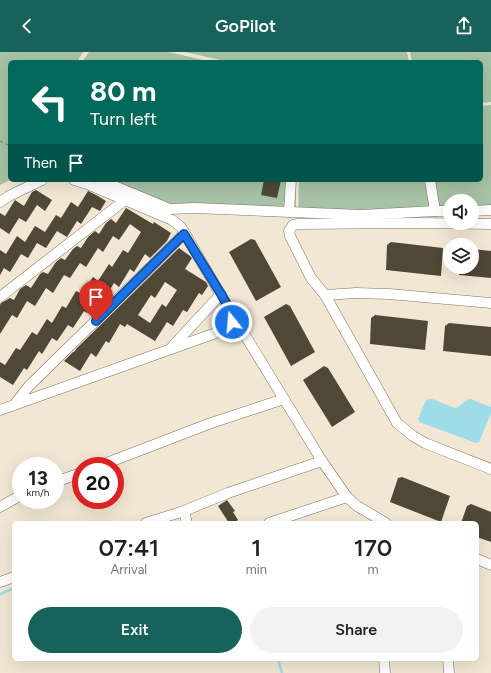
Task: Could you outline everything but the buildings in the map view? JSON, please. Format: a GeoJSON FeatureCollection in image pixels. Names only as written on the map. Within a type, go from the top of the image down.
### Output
{"type":"FeatureCollection","features":[{"type":"Feature","properties":{"kind":"street"},"geometry":{"type":"LineString","coordinates":[[0,202],[38,182]]}},
{"type":"Feature","properties":{"kind":"street"},"geometry":{"type":"LineString","coordinates":[[80,182],[172,220],[181,227],[232,314],[322,461],[347,497],[378,521]]}},
{"type":"Feature","properties":{"kind":"street"},"geometry":{"type":"LineString","coordinates":[[105,182],[170,209],[195,208],[361,215],[443,211]]}},
{"type":"Feature","properties":{"kind":"street"},"geometry":{"type":"LineString","coordinates":[[289,212],[291,182]]}},
{"type":"Feature","properties":{"kind":"street"},"geometry":{"type":"LineString","coordinates":[[430,182],[435,211]]}},
{"type":"Feature","properties":{"kind":"street"},"geometry":{"type":"LineString","coordinates":[[0,297],[125,200]]}},
{"type":"Feature","properties":{"kind":"street"},"geometry":{"type":"LineString","coordinates":[[479,211],[491,210]]}},
{"type":"Feature","properties":{"kind":"street"},"geometry":{"type":"LineString","coordinates":[[491,224],[298,224],[294,225],[289,231],[290,236],[311,278],[325,295],[397,423],[413,436],[425,443],[491,469]]}},
{"type":"Feature","properties":{"kind":"street"},"geometry":{"type":"LineString","coordinates":[[15,404],[29,386],[184,234]]}},
{"type":"Feature","properties":{"kind":"street"},"geometry":{"type":"LineString","coordinates":[[325,295],[356,293],[389,294],[491,303]]}},
{"type":"Feature","properties":{"kind":"street"},"geometry":{"type":"LineString","coordinates":[[170,349],[221,294]]}},
{"type":"Feature","properties":{"kind":"street"},"geometry":{"type":"LineString","coordinates":[[0,410],[227,329],[232,322],[232,314]]}},
{"type":"Feature","properties":{"kind":"street"},"geometry":{"type":"LineString","coordinates":[[122,457],[211,423],[284,399]]}},
{"type":"Feature","properties":{"kind":"street"},"geometry":{"type":"LineString","coordinates":[[152,521],[322,461]]}},
{"type":"Feature","properties":{"kind":"street"},"geometry":{"type":"LineString","coordinates":[[275,521],[347,497]]}},
{"type":"Feature","properties":{"kind":"street"},"geometry":{"type":"LineString","coordinates":[[0,507],[12,500]]}},
{"type":"Feature","properties":{"kind":"street"},"geometry":{"type":"LineString","coordinates":[[184,511],[186,521]]}},
{"type":"Feature","properties":{"kind":"street"},"geometry":{"type":"LineString","coordinates":[[479,560],[491,565]]}},
{"type":"Feature","properties":{"kind":"street"},"geometry":{"type":"LineString","coordinates":[[0,582],[12,578]]}},
{"type":"Feature","properties":{"kind":"street"},"geometry":{"type":"LineString","coordinates":[[384,661],[385,673]]}},
{"type":"Feature","properties":{"kind":"street"},"geometry":{"type":"LineString","coordinates":[[448,661],[449,673]]}},
{"type":"Feature","properties":{"kind":"green space"},"geometry":{"type":"Polygon","coordinates":[[[0,52],[83,52],[78,60],[8,60],[8,181],[0,185],[0,52]]]}},
{"type":"Feature","properties":{"kind":"green space"},"geometry":{"type":"Polygon","coordinates":[[[89,52],[168,52],[203,60],[83,60],[89,52]]]}},
{"type":"Feature","properties":{"kind":"green space"},"geometry":{"type":"Polygon","coordinates":[[[185,52],[407,52],[409,60],[220,60],[185,52]]]}},
{"type":"Feature","properties":{"kind":"green space"},"geometry":{"type":"Polygon","coordinates":[[[410,52],[491,52],[491,102],[483,103],[483,60],[412,60],[410,52]]]}},
{"type":"Feature","properties":{"kind":"green space"},"geometry":{"type":"Polygon","coordinates":[[[491,105],[491,209],[479,209],[479,194],[443,194],[443,209],[439,209],[434,182],[483,182],[483,106],[491,105]]]}},
{"type":"Feature","properties":{"kind":"green space"},"geometry":{"type":"Polygon","coordinates":[[[117,182],[296,182],[296,214],[178,208],[117,182]]]}},
{"type":"Feature","properties":{"kind":"green space"},"geometry":{"type":"Polygon","coordinates":[[[299,182],[425,182],[430,211],[298,214],[299,182]]]}},
{"type":"Feature","properties":{"kind":"water"},"geometry":{"type":"Polygon","coordinates":[[[432,399],[455,408],[470,399],[491,407],[491,413],[479,442],[476,443],[419,422],[418,419],[426,400],[432,399]]]}},
{"type":"Feature","properties":{"kind":"waterway"},"geometry":{"type":"LineString","coordinates":[[0,594],[12,589]]}},
{"type":"Feature","properties":{"kind":"waterway"},"geometry":{"type":"LineString","coordinates":[[279,661],[282,673]]}},
{"type":"Feature","properties":{"kind":"route"},"geometry":{"type":"LineString","coordinates":[[96,321],[184,234],[232,314],[232,322]]}}]}
